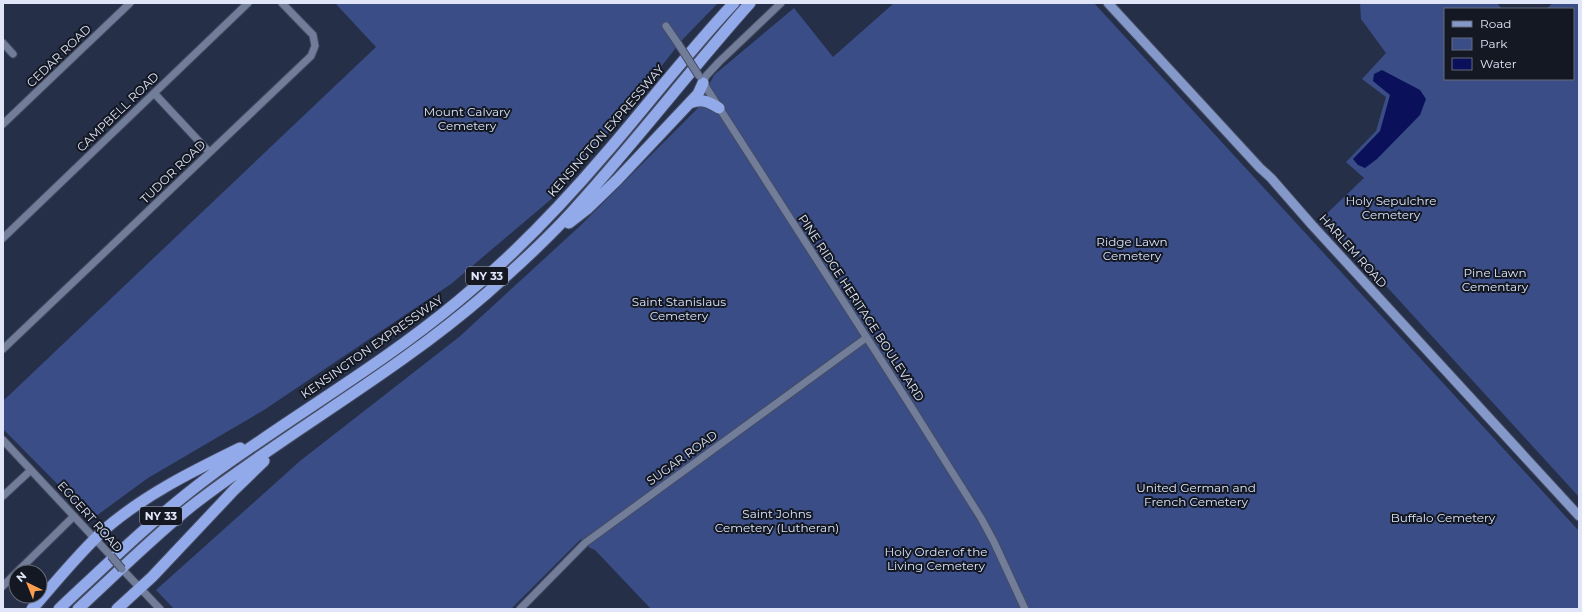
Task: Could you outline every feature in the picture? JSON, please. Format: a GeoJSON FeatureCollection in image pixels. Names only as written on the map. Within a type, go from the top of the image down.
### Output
{"type":"FeatureCollection","features":[{"type":"Feature","properties":{"kind":"highway","name":"KENSINGTON EXPRESSWAY"},"geometry":{"type":"LineString","coordinates":[[59,609],[143,531],[209,477],[397,348],[457,302],[514,252],[545,221],[600,160],[700,40],[734,3]]}},
{"type":"Feature","properties":{"kind":"highway","name":"NY 33"},"geometry":{"type":"LineString","coordinates":[[78,609],[168,526],[194,505],[410,354],[488,293],[542,242],[578,205],[750,3]]}},
{"type":"Feature","properties":{"kind":"highway"},"geometry":{"type":"LineString","coordinates":[[542,242],[587,210],[617,180],[701,90],[701,80]]}},
{"type":"Feature","properties":{"kind":"highway"},"geometry":{"type":"LineString","coordinates":[[690,103],[698,100],[704,101],[719,108]]}},
{"type":"Feature","properties":{"kind":"highway"},"geometry":{"type":"LineString","coordinates":[[32,609],[95,540],[120,517],[151,496],[197,469],[272,434]]}},
{"type":"Feature","properties":{"kind":"highway"},"geometry":{"type":"LineString","coordinates":[[117,609],[234,490],[288,438]]}},
{"type":"Feature","properties":{"kind":"main road","name":"HARLEM ROAD"},"geometry":{"type":"LineString","coordinates":[[1108,3],[1255,163],[1271,178],[1312,225],[1579,516]]}},
{"type":"Feature","properties":{"kind":"street","name":"CEDAR ROAD"},"geometry":{"type":"LineString","coordinates":[[3,124],[130,3]]}},
{"type":"Feature","properties":{"kind":"street","name":"CAMPBELL ROAD"},"geometry":{"type":"LineString","coordinates":[[3,238],[248,3]]}},
{"type":"Feature","properties":{"kind":"street","name":"TUDOR ROAD"},"geometry":{"type":"LineString","coordinates":[[3,349],[311,56],[315,46],[313,35],[282,3]]}},
{"type":"Feature","properties":{"kind":"street"},"geometry":{"type":"LineString","coordinates":[[701,80],[781,3]]}},
{"type":"Feature","properties":{"kind":"street","name":"PINE RIDGE HERITAGE BOULEVARD"},"geometry":{"type":"LineString","coordinates":[[666,26],[981,518],[994,542],[1025,609]]}},
{"type":"Feature","properties":{"kind":"street"},"geometry":{"type":"LineString","coordinates":[[3,43],[13,54]]}},
{"type":"Feature","properties":{"kind":"street"},"geometry":{"type":"LineString","coordinates":[[154,93],[210,152]]}},
{"type":"Feature","properties":{"kind":"street","name":"SUGAR ROAD"},"geometry":{"type":"LineString","coordinates":[[520,609],[584,543],[866,338]]}},
{"type":"Feature","properties":{"kind":"street","name":"EGGERT ROAD"},"geometry":{"type":"LineString","coordinates":[[3,440],[160,609]]}},
{"type":"Feature","properties":{"kind":"street"},"geometry":{"type":"LineString","coordinates":[[3,496],[31,470]]}},
{"type":"Feature","properties":{"kind":"street"},"geometry":{"type":"LineString","coordinates":[[24,564],[74,516]]}},
{"type":"Feature","properties":{"kind":"green space","name":"Mount Calvary Cemetery"},"geometry":{"type":"Polygon","coordinates":[[[335,3],[718,3],[684,38],[562,190],[451,284],[264,410],[148,478],[92,519],[3,429],[3,401],[376,47],[335,3]]]}},
{"type":"Feature","properties":{"kind":"green space"},"geometry":{"type":"Polygon","coordinates":[[[894,3],[1094,3],[1579,531],[1579,609],[651,609],[595,550],[590,548],[581,539],[511,609],[174,609],[156,590],[300,461],[459,337],[581,225],[697,109],[714,75],[794,8],[833,57],[894,3]]]}},
{"type":"Feature","properties":{"kind":"green space"},"geometry":{"type":"Polygon","coordinates":[[[1360,3],[1497,3],[1501,8],[1444,8],[1444,80],[1574,80],[1574,8],[1547,8],[1553,3],[1579,3],[1579,497],[1323,217],[1364,178],[1346,162],[1376,131],[1386,97],[1362,79],[1386,53],[1361,19],[1360,3]]]}},
{"type":"Feature","properties":{"kind":"water"},"geometry":{"type":"Polygon","coordinates":[[[1382,70],[1420,90],[1426,99],[1420,115],[1377,159],[1365,168],[1358,165],[1353,159],[1380,131],[1390,95],[1373,81],[1374,74],[1382,70]]]}},
{"type":"Feature","properties":{"kind":"park label","name":"Holy Sepulchre Cemetery"},"geometry":{"type":"Point","coordinates":[1391,208]}},
{"type":"Feature","properties":{"kind":"park label","name":"Ridge Lawn Cemetery"},"geometry":{"type":"Point","coordinates":[1132,249]}},
{"type":"Feature","properties":{"kind":"park label","name":"Pine Lawn Cementary"},"geometry":{"type":"Point","coordinates":[1495,280]}},
{"type":"Feature","properties":{"kind":"park label","name":"Saint Stanislaus Cemetery"},"geometry":{"type":"Point","coordinates":[679,309]}},
{"type":"Feature","properties":{"kind":"park label","name":"United German and French Cemetery"},"geometry":{"type":"Point","coordinates":[1196,495]}},
{"type":"Feature","properties":{"kind":"park label","name":"Buffalo Cemetery"},"geometry":{"type":"Point","coordinates":[1443,518]}},
{"type":"Feature","properties":{"kind":"park label","name":"Saint Johns Cemetery (Lutheran)"},"geometry":{"type":"Point","coordinates":[777,521]}},
{"type":"Feature","properties":{"kind":"park label","name":"Holy Order of the Living Cemetery"},"geometry":{"type":"Point","coordinates":[936,559]}}]}
